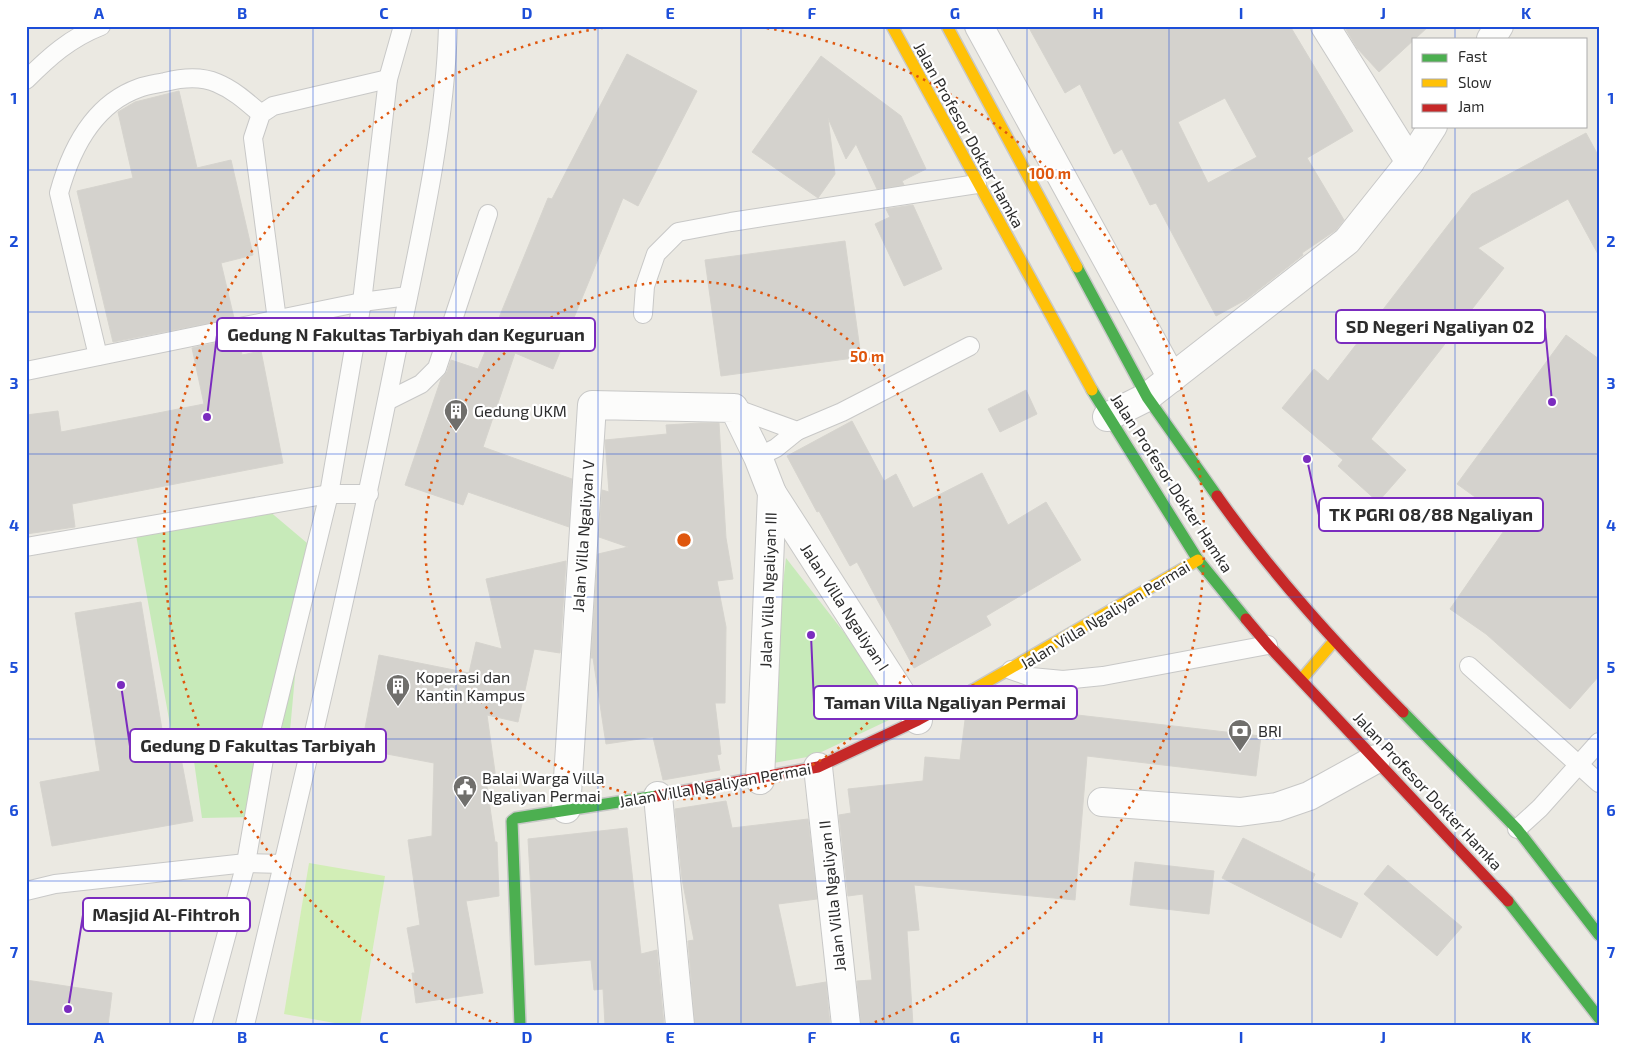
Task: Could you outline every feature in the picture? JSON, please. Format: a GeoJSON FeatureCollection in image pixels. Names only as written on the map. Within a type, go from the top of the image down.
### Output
{"type":"FeatureCollection","features":[{"type":"Feature","properties":{"kind":"main road","name":"Jalan Profesor Dokter Hamka"},"geometry":{"type":"LineString","coordinates":[[892,26],[977,184],[1107,416],[1198,560],[1268,646],[1503,894],[1599,1018]]}},
{"type":"Feature","properties":{"kind":"main road","name":"Jalan Profesor Dokter Hamka"},"geometry":{"type":"LineString","coordinates":[[947,26],[1147,398],[1253,547],[1334,641],[1517,830],[1599,935]]}},
{"type":"Feature","properties":{"kind":"main road","name":"Jalan Villa Ngaliyan Permai"},"geometry":{"type":"LineString","coordinates":[[520,1025],[512,821],[516,818],[760,780],[818,767],[918,720],[1011,670],[1198,560]]}},
{"type":"Feature","properties":{"kind":"main road"},"geometry":{"type":"LineString","coordinates":[[1301,680],[1334,641]]}},
{"type":"Feature","properties":{"kind":"street"},"geometry":{"type":"LineString","coordinates":[[979,26],[1172,378]]}},
{"type":"Feature","properties":{"kind":"street"},"geometry":{"type":"LineString","coordinates":[[1324,26],[1410,162]]}},
{"type":"Feature","properties":{"kind":"street"},"geometry":{"type":"LineString","coordinates":[[1491,38],[1499,26]]}},
{"type":"Feature","properties":{"kind":"street"},"geometry":{"type":"LineString","coordinates":[[1107,416],[1147,398],[1348,241],[1410,162],[1432,128]]}},
{"type":"Feature","properties":{"kind":"street","name":"Jalan Villa Ngaliyan V"},"geometry":{"type":"LineString","coordinates":[[566,809],[592,405],[734,408]]}},
{"type":"Feature","properties":{"kind":"street","name":"Jalan Villa Ngaliyan III"},"geometry":{"type":"LineString","coordinates":[[734,408],[758,457],[772,493],[760,780]]}},
{"type":"Feature","properties":{"kind":"street","name":"Jalan Villa Ngaliyan I"},"geometry":{"type":"LineString","coordinates":[[772,493],[918,720]]}},
{"type":"Feature","properties":{"kind":"street"},"geometry":{"type":"LineString","coordinates":[[1102,802],[1240,812],[1277,807],[1309,796],[1376,759]]}},
{"type":"Feature","properties":{"kind":"street","name":"Jalan Villa Ngaliyan II"},"geometry":{"type":"LineString","coordinates":[[818,767],[846,1025]]}},
{"type":"Feature","properties":{"kind":"street"},"geometry":{"type":"LineString","coordinates":[[658,796],[680,1025]]}},
{"type":"Feature","properties":{"kind":"lane"},"geometry":{"type":"LineString","coordinates":[[26,80],[54,52],[88,31],[100,26]]}},
{"type":"Feature","properties":{"kind":"lane"},"geometry":{"type":"LineString","coordinates":[[202,1025],[246,863],[264,759],[329,494],[362,302],[388,79],[402,26]]}},
{"type":"Feature","properties":{"kind":"lane"},"geometry":{"type":"LineString","coordinates":[[245,1025],[323,701],[369,494],[430,188],[447,56],[448,26]]}},
{"type":"Feature","properties":{"kind":"lane"},"geometry":{"type":"LineString","coordinates":[[98,356],[59,192],[66,167],[84,134],[102,109],[138,88],[186,78],[216,82],[239,95],[261,114]]}},
{"type":"Feature","properties":{"kind":"lane"},"geometry":{"type":"LineString","coordinates":[[277,320],[253,138],[261,114],[273,106],[388,79]]}},
{"type":"Feature","properties":{"kind":"lane"},"geometry":{"type":"LineString","coordinates":[[643,314],[645,286],[656,254],[678,232],[977,184]]}},
{"type":"Feature","properties":{"kind":"lane"},"geometry":{"type":"LineString","coordinates":[[387,401],[421,384],[437,368],[488,214]]}},
{"type":"Feature","properties":{"kind":"lane"},"geometry":{"type":"LineString","coordinates":[[26,371],[362,302],[408,296]]}},
{"type":"Feature","properties":{"kind":"lane"},"geometry":{"type":"LineString","coordinates":[[758,457],[776,448],[797,431],[842,412],[970,346]]}},
{"type":"Feature","properties":{"kind":"lane"},"geometry":{"type":"LineString","coordinates":[[734,408],[797,431]]}},
{"type":"Feature","properties":{"kind":"lane"},"geometry":{"type":"LineString","coordinates":[[26,547],[329,494],[369,494]]}},
{"type":"Feature","properties":{"kind":"lane","name":"Jalan Villa Ngaliyan Permai"},"geometry":{"type":"LineString","coordinates":[[1011,670],[1032,677],[1063,680],[1103,676],[1268,646]]}},
{"type":"Feature","properties":{"kind":"lane"},"geometry":{"type":"LineString","coordinates":[[1469,666],[1599,783]]}},
{"type":"Feature","properties":{"kind":"lane"},"geometry":{"type":"LineString","coordinates":[[1517,830],[1540,808],[1599,742]]}},
{"type":"Feature","properties":{"kind":"lane"},"geometry":{"type":"LineString","coordinates":[[26,891],[55,884],[246,863],[283,864]]}},
{"type":"Feature","properties":{"kind":"green space"},"geometry":{"type":"Polygon","coordinates":[[[268,510],[307,543],[288,753],[259,755],[254,817],[202,818],[192,747],[174,747],[134,524],[268,510]]]}},
{"type":"Feature","properties":{"kind":"green space"},"geometry":{"type":"Polygon","coordinates":[[[786,558],[906,712],[813,756],[762,765],[786,558]]]}},
{"type":"Feature","properties":{"kind":"green space"},"geometry":{"type":"Polygon","coordinates":[[[309,863],[385,876],[360,1025],[346,1025],[284,1014],[309,863]]]}},
{"type":"Feature","properties":{"kind":"building"},"geometry":{"type":"Polygon","coordinates":[[[1028,26],[1290,26],[1353,131],[1307,158],[1344,220],[1336,230],[1302,253],[1303,255],[1247,299],[1216,316],[1156,203],[1150,205],[1122,149],[1114,154],[1080,84],[1065,93],[1028,26]],[[1225,98],[1178,122],[1208,183],[1257,157],[1225,98]]]}},
{"type":"Feature","properties":{"kind":"building"},"geometry":{"type":"Polygon","coordinates":[[[1344,26],[1429,26],[1416,38],[1412,38],[1412,42],[1379,72],[1357,48],[1344,26]]]}},
{"type":"Feature","properties":{"kind":"building"},"geometry":{"type":"Polygon","coordinates":[[[627,54],[697,91],[638,206],[623,198],[553,369],[515,353],[483,447],[572,479],[569,527],[468,492],[463,505],[405,485],[441,379],[447,372],[451,360],[478,369],[548,198],[552,199],[627,54]]]}},
{"type":"Feature","properties":{"kind":"building"},"geometry":{"type":"Polygon","coordinates":[[[821,56],[901,116],[926,169],[902,181],[904,185],[877,189],[856,144],[846,159],[828,118],[835,174],[818,198],[752,152],[821,56]]]}},
{"type":"Feature","properties":{"kind":"building"},"geometry":{"type":"Polygon","coordinates":[[[179,91],[197,168],[231,160],[253,255],[221,263],[234,318],[113,342],[77,191],[133,178],[118,112],[135,102],[179,91]]]}},
{"type":"Feature","properties":{"kind":"building"},"geometry":{"type":"Polygon","coordinates":[[[1586,133],[1599,157],[1599,256],[1568,199],[1478,248],[1504,268],[1371,439],[1406,470],[1378,502],[1338,466],[1343,460],[1282,408],[1314,369],[1328,381],[1472,194],[1586,133]]]}},
{"type":"Feature","properties":{"kind":"building"},"geometry":{"type":"Polygon","coordinates":[[[913,205],[942,269],[904,286],[875,224],[890,217],[886,209],[913,205]]]}},
{"type":"Feature","properties":{"kind":"building"},"geometry":{"type":"Polygon","coordinates":[[[845,241],[861,357],[721,376],[705,260],[845,241]]]}},
{"type":"Feature","properties":{"kind":"building"},"geometry":{"type":"Polygon","coordinates":[[[1566,335],[1599,359],[1599,676],[1570,709],[1486,634],[1450,609],[1510,522],[1457,484],[1566,335]]]}},
{"type":"Feature","properties":{"kind":"building"},"geometry":{"type":"Polygon","coordinates":[[[239,338],[242,355],[261,351],[283,463],[72,504],[75,527],[26,534],[26,415],[58,411],[61,432],[204,404],[192,348],[239,338]]]}},
{"type":"Feature","properties":{"kind":"building"},"geometry":{"type":"Polygon","coordinates":[[[1026,390],[1037,414],[1000,432],[988,409],[1026,390]]]}},
{"type":"Feature","properties":{"kind":"building"},"geometry":{"type":"Polygon","coordinates":[[[852,421],[884,481],[896,474],[913,508],[982,473],[1008,525],[1046,502],[1081,560],[986,616],[991,625],[914,668],[857,562],[850,566],[819,511],[817,512],[787,456],[852,421]]]}},
{"type":"Feature","properties":{"kind":"building"},"geometry":{"type":"Polygon","coordinates":[[[719,423],[726,538],[733,579],[717,581],[726,627],[725,703],[715,703],[721,754],[717,755],[720,770],[663,780],[653,737],[606,744],[593,658],[591,658],[598,554],[628,547],[599,537],[602,490],[609,492],[605,440],[667,434],[666,425],[719,423]]]}},
{"type":"Feature","properties":{"kind":"building"},"geometry":{"type":"Polygon","coordinates":[[[566,561],[560,653],[534,649],[518,722],[487,715],[496,779],[486,780],[495,842],[497,842],[499,896],[466,901],[483,993],[416,1003],[412,973],[415,973],[407,928],[420,925],[408,840],[432,836],[434,763],[361,749],[379,655],[469,673],[476,642],[502,649],[486,579],[566,561]]]}},
{"type":"Feature","properties":{"kind":"building"},"geometry":{"type":"Polygon","coordinates":[[[141,602],[167,760],[181,758],[193,821],[52,846],[40,782],[100,771],[75,613],[141,602]]]}},
{"type":"Feature","properties":{"kind":"building"},"geometry":{"type":"Polygon","coordinates":[[[981,704],[1261,736],[1256,776],[1087,756],[1075,900],[914,885],[919,930],[907,931],[913,1025],[861,1025],[857,981],[872,980],[863,894],[848,896],[839,815],[851,813],[848,789],[923,781],[925,757],[960,760],[966,712],[981,704]]]}},
{"type":"Feature","properties":{"kind":"building"},"geometry":{"type":"Polygon","coordinates":[[[726,801],[732,828],[808,819],[817,899],[778,904],[796,987],[826,982],[830,1025],[695,1025],[688,941],[694,940],[682,879],[675,809],[726,801]]]}},
{"type":"Feature","properties":{"kind":"building"},"geometry":{"type":"Polygon","coordinates":[[[627,828],[641,954],[657,950],[664,1025],[605,1025],[603,989],[594,990],[591,960],[535,965],[528,839],[627,828]]]}},
{"type":"Feature","properties":{"kind":"building"},"geometry":{"type":"Polygon","coordinates":[[[1243,838],[1315,874],[1312,881],[1358,903],[1341,938],[1222,878],[1243,838]]]}},
{"type":"Feature","properties":{"kind":"building"},"geometry":{"type":"Polygon","coordinates":[[[1135,862],[1214,871],[1209,914],[1130,905],[1135,862]]]}},
{"type":"Feature","properties":{"kind":"building"},"geometry":{"type":"Polygon","coordinates":[[[1388,865],[1462,927],[1437,956],[1364,894],[1388,865]]]}},
{"type":"Feature","properties":{"kind":"building"},"geometry":{"type":"Polygon","coordinates":[[[26,980],[112,993],[108,1025],[26,1025],[26,980]]]}},
{"type":"Feature","properties":{"kind":"traffic: fast"},"geometry":{"type":"LineString","coordinates":[[1077,267],[1147,397],[1217,496]]}},
{"type":"Feature","properties":{"kind":"traffic: fast"},"geometry":{"type":"LineString","coordinates":[[1092,390],[1198,560],[1246,619]]}},
{"type":"Feature","properties":{"kind":"traffic: fast"},"geometry":{"type":"LineString","coordinates":[[1403,712],[1517,829],[1599,935]]}},
{"type":"Feature","properties":{"kind":"traffic: fast"},"geometry":{"type":"LineString","coordinates":[[520,1025],[512,821],[516,818],[657,796]]}},
{"type":"Feature","properties":{"kind":"traffic: fast"},"geometry":{"type":"LineString","coordinates":[[1508,901],[1599,1018]]}},
{"type":"Feature","properties":{"kind":"traffic: slow"},"geometry":{"type":"LineString","coordinates":[[892,26],[1092,390]]}},
{"type":"Feature","properties":{"kind":"traffic: slow"},"geometry":{"type":"LineString","coordinates":[[947,26],[1077,267]]}},
{"type":"Feature","properties":{"kind":"traffic: slow"},"geometry":{"type":"LineString","coordinates":[[973,690],[1198,560]]}},
{"type":"Feature","properties":{"kind":"traffic: slow"},"geometry":{"type":"LineString","coordinates":[[1301,680],[1334,641]]}},
{"type":"Feature","properties":{"kind":"traffic: jam"},"geometry":{"type":"LineString","coordinates":[[1217,496],[1305,608],[1403,712]]}},
{"type":"Feature","properties":{"kind":"traffic: jam"},"geometry":{"type":"LineString","coordinates":[[1246,619],[1268,645],[1508,901]]}},
{"type":"Feature","properties":{"kind":"traffic: jam"},"geometry":{"type":"LineString","coordinates":[[657,796],[818,767],[918,720],[973,690]]}},
{"type":"Feature","properties":{"kind":"place","name":"SD Negeri Ngaliyan 02"},"geometry":{"type":"Point","coordinates":[1552,402]}},
{"type":"Feature","properties":{"kind":"place","name":"Gedung N Fakultas Tarbiyah dan Keguruan"},"geometry":{"type":"Point","coordinates":[207,417]}},
{"type":"Feature","properties":{"kind":"place","name":"Gedung UKM"},"geometry":{"type":"Point","coordinates":[456,432]}},
{"type":"Feature","properties":{"kind":"place","name":"TK PGRI 08/88 Ngaliyan"},"geometry":{"type":"Point","coordinates":[1307,459]}},
{"type":"Feature","properties":{"kind":"place","name":"Taman Villa Ngaliyan Permai"},"geometry":{"type":"Point","coordinates":[811,635]}},
{"type":"Feature","properties":{"kind":"place","name":"Gedung D Fakultas Tarbiyah"},"geometry":{"type":"Point","coordinates":[121,685]}},
{"type":"Feature","properties":{"kind":"place","name":"Koperasi dan Kantin Kampus"},"geometry":{"type":"Point","coordinates":[398,707]}},
{"type":"Feature","properties":{"kind":"place","name":"BRI"},"geometry":{"type":"Point","coordinates":[1240,752]}},
{"type":"Feature","properties":{"kind":"place","name":"Balai Warga Villa Ngaliyan Permai"},"geometry":{"type":"Point","coordinates":[465,808]}},
{"type":"Feature","properties":{"kind":"place","name":"Masjid Al-Fihtroh"},"geometry":{"type":"Point","coordinates":[68,1009]}}]}
